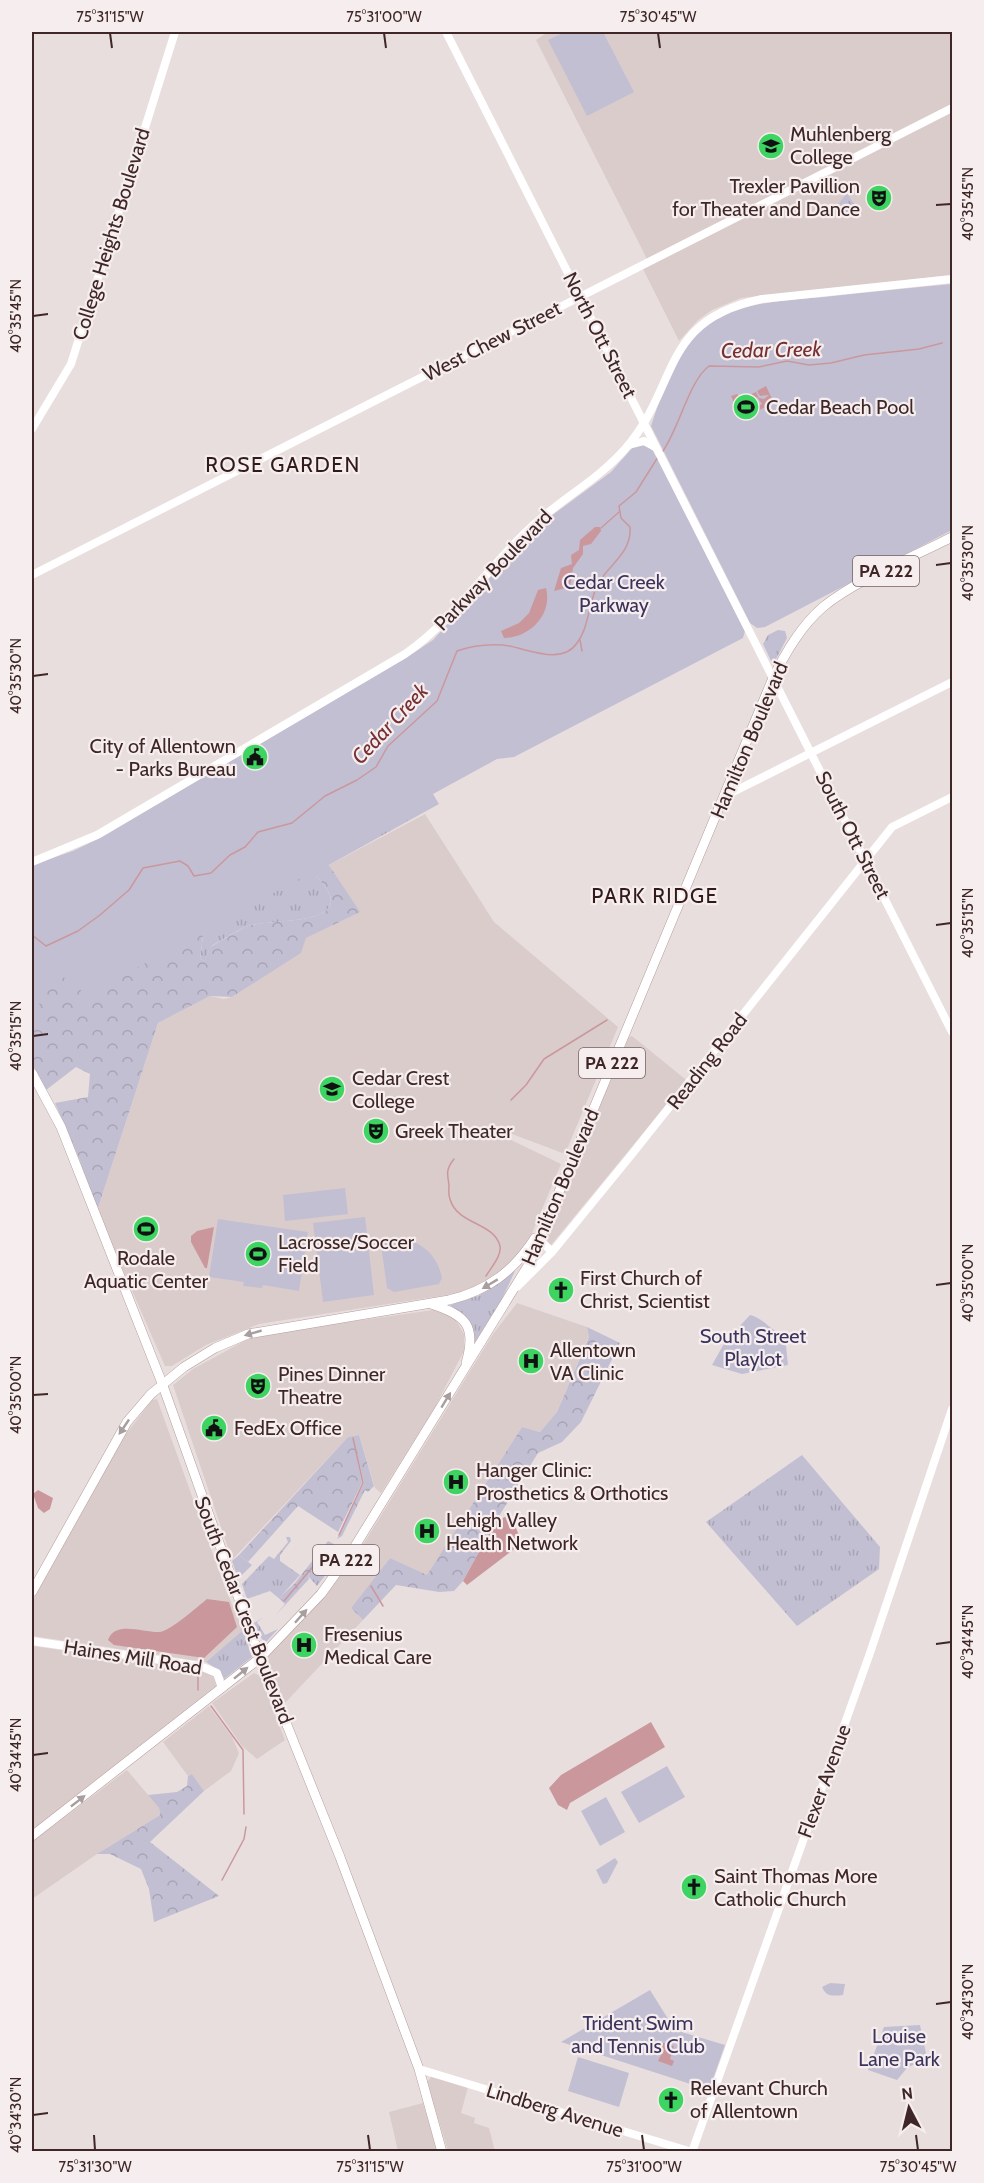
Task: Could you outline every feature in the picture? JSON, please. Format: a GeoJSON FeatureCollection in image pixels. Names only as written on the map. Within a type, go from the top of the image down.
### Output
{"type":"FeatureCollection","features":[{"type":"Feature","properties":{"kind":"main road","name":"Hamilton Boulevard"},"geometry":{"type":"LineString","coordinates":[[32,1836],[260,1658],[321,1594],[352,1551],[515,1289],[539,1239],[773,678],[795,640],[822,608],[836,597],[952,537]]}},
{"type":"Feature","properties":{"kind":"main road","name":"South Cedar Crest Boulevard"},"geometry":{"type":"LineString","coordinates":[[32,1074],[65,1135],[162,1383],[260,1658],[340,1857],[419,2069],[442,2151]]}},
{"type":"Feature","properties":{"kind":"main road","name":"PA 222"},"geometry":{"type":"LineString","coordinates":[[32,1592],[120,1433],[140,1406],[162,1383],[199,1357],[248,1334],[461,1297],[496,1281],[515,1264],[543,1227]]}},
{"type":"Feature","properties":{"kind":"main road"},"geometry":{"type":"LineString","coordinates":[[429,1303],[458,1314],[469,1328],[470,1348],[462,1374]]}},
{"type":"Feature","properties":{"kind":"street","name":"College Heights Boulevard"},"geometry":{"type":"LineString","coordinates":[[32,429],[71,364],[175,32]]}},
{"type":"Feature","properties":{"kind":"street","name":"North Ott Street"},"geometry":{"type":"LineString","coordinates":[[446,32],[754,638]]}},
{"type":"Feature","properties":{"kind":"street","name":"West Chew Street"},"geometry":{"type":"LineString","coordinates":[[32,575],[952,108]]}},
{"type":"Feature","properties":{"kind":"street","name":"Parkway Boulevard"},"geometry":{"type":"LineString","coordinates":[[32,862],[97,835],[405,654],[443,623],[531,526],[598,475],[628,446],[645,423],[672,360],[684,341],[709,318],[728,307],[762,299],[952,279]]}},
{"type":"Feature","properties":{"kind":"street"},"geometry":{"type":"LineString","coordinates":[[628,446],[644,441],[658,450]]}},
{"type":"Feature","properties":{"kind":"street","name":"South Ott Street"},"geometry":{"type":"LineString","coordinates":[[754,638],[952,1032]]}},
{"type":"Feature","properties":{"kind":"street"},"geometry":{"type":"LineString","coordinates":[[725,796],[952,682]]}},
{"type":"Feature","properties":{"kind":"street","name":"Reading Road"},"geometry":{"type":"LineString","coordinates":[[515,1289],[552,1252],[692,1080],[892,827],[952,796]]}},
{"type":"Feature","properties":{"kind":"street"},"geometry":{"type":"LineString","coordinates":[[539,1239],[552,1252]]}},
{"type":"Feature","properties":{"kind":"street","name":"Flexer Avenue"},"geometry":{"type":"LineString","coordinates":[[692,2151],[870,1653],[952,1409]]}},
{"type":"Feature","properties":{"kind":"street","name":"Haines Mill Road"},"geometry":{"type":"LineString","coordinates":[[32,1641],[201,1666],[220,1676],[222,1688]]}},
{"type":"Feature","properties":{"kind":"street","name":"Lindberg Avenue"},"geometry":{"type":"LineString","coordinates":[[419,2069],[692,2151]]}},
{"type":"Feature","properties":{"kind":"shaded area","name":"Muhlenberg College"},"geometry":{"type":"Polygon","coordinates":[[[548,32],[952,32],[952,275],[741,298],[712,310],[698,320],[679,341],[643,269],[649,264],[644,253],[536,40],[548,32]]]}},
{"type":"Feature","properties":{"kind":"shaded area"},"geometry":{"type":"Polygon","coordinates":[[[766,386],[774,403],[741,419],[731,396],[737,394],[742,399],[747,396],[754,408],[762,404],[757,397],[752,400],[749,395],[756,392],[759,398],[764,399],[769,395],[760,396],[757,391],[766,386]]]}},
{"type":"Feature","properties":{"kind":"shaded area"},"geometry":{"type":"Polygon","coordinates":[[[595,527],[600,527],[601,531],[591,544],[583,546],[583,554],[573,568],[570,587],[554,591],[561,568],[572,564],[571,555],[579,550],[580,540],[595,527]]]}},
{"type":"Feature","properties":{"kind":"shaded area"},"geometry":{"type":"Polygon","coordinates":[[[546,588],[546,607],[537,623],[522,634],[504,638],[501,631],[519,623],[529,613],[538,590],[546,588]]]}},
{"type":"Feature","properties":{"kind":"shaded area","name":"Cedar Crest College"},"geometry":{"type":"Polygon","coordinates":[[[425,814],[494,922],[618,1027],[565,1154],[512,1134],[509,1139],[561,1164],[530,1238],[512,1262],[498,1275],[466,1292],[259,1324],[206,1345],[172,1366],[165,1366],[97,1211],[158,1023],[210,996],[224,999],[232,997],[248,987],[305,938],[359,912],[329,865],[425,814]]]}},
{"type":"Feature","properties":{"kind":"shaded area"},"geometry":{"type":"Polygon","coordinates":[[[632,1036],[685,1079],[685,1082],[551,1245],[544,1238],[629,1037],[632,1036]]]}},
{"type":"Feature","properties":{"kind":"shaded area"},"geometry":{"type":"Polygon","coordinates":[[[214,1227],[207,1268],[205,1268],[191,1242],[191,1236],[197,1231],[214,1227]]]}},
{"type":"Feature","properties":{"kind":"shaded area"},"geometry":{"type":"Polygon","coordinates":[[[517,1303],[587,1327],[589,1336],[557,1412],[540,1432],[522,1427],[427,1576],[390,1558],[351,1608],[363,1620],[285,1703],[269,1666],[268,1656],[328,1592],[364,1543],[493,1334],[517,1303]]]}},
{"type":"Feature","properties":{"kind":"shaded area"},"geometry":{"type":"Polygon","coordinates":[[[433,1310],[441,1311],[456,1320],[464,1334],[464,1351],[435,1407],[381,1493],[375,1488],[359,1435],[348,1437],[232,1560],[173,1385],[193,1369],[246,1340],[278,1332],[433,1310]]]}},
{"type":"Feature","properties":{"kind":"shaded area"},"geometry":{"type":"Polygon","coordinates":[[[157,1399],[224,1585],[243,1630],[206,1662],[32,1636],[32,1602],[120,1442],[152,1400],[157,1399]]]}},
{"type":"Feature","properties":{"kind":"shaded area"},"geometry":{"type":"Polygon","coordinates":[[[38,1490],[53,1498],[50,1509],[44,1513],[38,1508],[33,1494],[38,1490]]]}},
{"type":"Feature","properties":{"kind":"shaded area"},"geometry":{"type":"Polygon","coordinates":[[[507,1516],[514,1523],[522,1543],[467,1585],[463,1581],[496,1521],[507,1516]]]}},
{"type":"Feature","properties":{"kind":"shaded area"},"geometry":{"type":"Polygon","coordinates":[[[207,1599],[229,1602],[237,1627],[204,1658],[114,1645],[108,1640],[117,1630],[123,1629],[164,1631],[207,1599]]]}},
{"type":"Feature","properties":{"kind":"shaded area"},"geometry":{"type":"Polygon","coordinates":[[[32,1646],[186,1667],[213,1673],[217,1685],[32,1830],[32,1646]]]}},
{"type":"Feature","properties":{"kind":"shaded area"},"geometry":{"type":"Polygon","coordinates":[[[254,1673],[260,1676],[285,1740],[257,1759],[242,1746],[212,1703],[254,1673]]]}},
{"type":"Feature","properties":{"kind":"shaded area"},"geometry":{"type":"Polygon","coordinates":[[[209,1706],[232,1737],[239,1753],[231,1771],[204,1791],[192,1774],[188,1776],[163,1742],[209,1706]]]}},
{"type":"Feature","properties":{"kind":"shaded area"},"geometry":{"type":"Polygon","coordinates":[[[651,1722],[665,1747],[570,1803],[567,1810],[558,1805],[549,1788],[561,1775],[651,1722]]]}},
{"type":"Feature","properties":{"kind":"shaded area"},"geometry":{"type":"Polygon","coordinates":[[[127,1770],[159,1808],[160,1815],[97,1854],[32,1899],[32,1842],[127,1770]]]}},
{"type":"Feature","properties":{"kind":"shaded area"},"geometry":{"type":"Polygon","coordinates":[[[657,2041],[674,2046],[670,2059],[674,2061],[672,2066],[658,2061],[663,2051],[655,2048],[657,2041]]]}},
{"type":"Feature","properties":{"kind":"shaded area"},"geometry":{"type":"Polygon","coordinates":[[[432,2076],[468,2087],[461,2113],[475,2118],[474,2123],[489,2128],[495,2151],[448,2151],[427,2082],[432,2076]]]}},
{"type":"Feature","properties":{"kind":"shaded area"},"geometry":{"type":"Polygon","coordinates":[[[423,2103],[437,2151],[398,2151],[389,2112],[423,2103]]]}},
{"type":"Feature","properties":{"kind":"green space"},"geometry":{"type":"Polygon","coordinates":[[[565,32],[603,32],[634,92],[587,116],[548,40],[565,32]]]}},
{"type":"Feature","properties":{"kind":"green space"},"geometry":{"type":"Polygon","coordinates":[[[847,193],[857,209],[845,215],[839,203],[847,193]]]}},
{"type":"Feature","properties":{"kind":"green space","name":"Cedar Creek Parkway"},"geometry":{"type":"Polygon","coordinates":[[[952,284],[952,530],[765,627],[757,628],[750,623],[651,426],[665,385],[678,358],[695,335],[705,326],[732,311],[778,301],[952,284]]]}},
{"type":"Feature","properties":{"kind":"green space","name":"Cedar Creek Parkway"},"geometry":{"type":"Polygon","coordinates":[[[650,445],[745,631],[743,638],[514,757],[497,759],[433,794],[438,803],[87,995],[62,976],[35,993],[43,1013],[32,1019],[32,865],[73,851],[104,836],[433,640],[535,528],[611,472],[634,446],[650,445]]]}},
{"type":"Feature","properties":{"kind":"green space"},"geometry":{"type":"Polygon","coordinates":[[[778,630],[785,631],[787,638],[773,665],[763,644],[768,635],[778,630]]]}},
{"type":"Feature","properties":{"kind":"green space"},"geometry":{"type":"Polygon","coordinates":[[[432,793],[439,804],[327,866],[316,876],[329,893],[330,905],[323,913],[309,918],[245,927],[213,945],[205,961],[200,959],[203,936],[32,957],[432,793]]]}},
{"type":"Feature","properties":{"kind":"green space"},"geometry":{"type":"Polygon","coordinates":[[[329,865],[360,912],[306,938],[301,953],[232,997],[210,996],[158,1023],[97,1211],[79,1158],[55,1103],[88,1097],[90,1074],[76,1067],[46,1090],[32,1064],[33,993],[37,980],[192,932],[203,936],[200,959],[205,961],[212,946],[245,927],[309,918],[323,913],[330,905],[329,893],[316,876],[318,870],[329,865]]]}},
{"type":"Feature","properties":{"kind":"green space"},"geometry":{"type":"Polygon","coordinates":[[[345,1188],[348,1214],[285,1221],[283,1195],[345,1188]]]}},
{"type":"Feature","properties":{"kind":"green space"},"geometry":{"type":"Polygon","coordinates":[[[365,1217],[374,1295],[323,1302],[313,1223],[365,1217]]]}},
{"type":"Feature","properties":{"kind":"green space","name":"Lacrosse/Soccer Field"},"geometry":{"type":"Polygon","coordinates":[[[218,1219],[308,1232],[299,1291],[263,1285],[262,1288],[243,1286],[244,1282],[209,1277],[218,1219]]]}},
{"type":"Feature","properties":{"kind":"green space"},"geometry":{"type":"Polygon","coordinates":[[[398,1237],[414,1242],[427,1250],[440,1270],[442,1278],[439,1284],[394,1292],[387,1288],[380,1238],[398,1237]]]}},
{"type":"Feature","properties":{"kind":"green space"},"geometry":{"type":"Polygon","coordinates":[[[515,1271],[502,1299],[475,1342],[467,1318],[450,1305],[478,1296],[515,1271]]]}},
{"type":"Feature","properties":{"kind":"green space","name":"South Street Playlot"},"geometry":{"type":"Polygon","coordinates":[[[750,1315],[785,1336],[788,1365],[742,1374],[712,1365],[725,1342],[750,1315]]]}},
{"type":"Feature","properties":{"kind":"green space"},"geometry":{"type":"Polygon","coordinates":[[[587,1327],[620,1343],[581,1422],[562,1442],[538,1453],[496,1521],[463,1581],[454,1591],[439,1592],[396,1585],[363,1620],[351,1608],[390,1558],[427,1575],[522,1427],[540,1432],[557,1412],[589,1337],[587,1327]]]}},
{"type":"Feature","properties":{"kind":"green space"},"geometry":{"type":"Polygon","coordinates":[[[359,1435],[374,1486],[368,1492],[365,1490],[342,1536],[337,1539],[364,1483],[353,1437],[362,1483],[338,1532],[298,1506],[248,1562],[239,1555],[348,1437],[359,1435]]]}},
{"type":"Feature","properties":{"kind":"green space"},"geometry":{"type":"Polygon","coordinates":[[[802,1455],[880,1547],[879,1569],[797,1626],[706,1522],[802,1455]]]}},
{"type":"Feature","properties":{"kind":"green space"},"geometry":{"type":"Polygon","coordinates":[[[286,1537],[290,1537],[291,1541],[280,1555],[280,1561],[300,1575],[282,1595],[281,1600],[270,1591],[247,1599],[242,1584],[269,1556],[274,1559],[288,1542],[286,1537]]]}},
{"type":"Feature","properties":{"kind":"green space"},"geometry":{"type":"Polygon","coordinates":[[[328,1541],[334,1544],[308,1576],[309,1579],[275,1616],[285,1604],[281,1600],[282,1595],[294,1584],[328,1541]]]}},
{"type":"Feature","properties":{"kind":"green space"},"geometry":{"type":"Polygon","coordinates":[[[334,1544],[341,1555],[317,1586],[308,1576],[334,1544]]]}},
{"type":"Feature","properties":{"kind":"green space"},"geometry":{"type":"Polygon","coordinates":[[[239,1555],[252,1565],[241,1576],[237,1575],[232,1561],[239,1555]]]}},
{"type":"Feature","properties":{"kind":"green space"},"geometry":{"type":"Polygon","coordinates":[[[264,1617],[257,1622],[265,1635],[278,1629],[266,1642],[254,1623],[264,1617]]]}},
{"type":"Feature","properties":{"kind":"green space"},"geometry":{"type":"Polygon","coordinates":[[[243,1630],[252,1657],[224,1679],[220,1671],[206,1662],[243,1630]]]}},
{"type":"Feature","properties":{"kind":"green space"},"geometry":{"type":"Polygon","coordinates":[[[667,1766],[685,1797],[639,1823],[621,1792],[667,1766]]]}},
{"type":"Feature","properties":{"kind":"green space"},"geometry":{"type":"Polygon","coordinates":[[[192,1774],[204,1791],[150,1842],[219,1896],[154,1922],[149,1889],[141,1869],[110,1854],[97,1854],[160,1815],[159,1808],[148,1795],[177,1792],[187,1786],[188,1776],[192,1774]]]}},
{"type":"Feature","properties":{"kind":"green space"},"geometry":{"type":"Polygon","coordinates":[[[606,1797],[625,1832],[600,1846],[581,1811],[606,1797]]]}},
{"type":"Feature","properties":{"kind":"green space"},"geometry":{"type":"Polygon","coordinates":[[[615,1858],[618,1862],[607,1883],[603,1884],[596,1870],[615,1858]]]}},
{"type":"Feature","properties":{"kind":"green space"},"geometry":{"type":"Polygon","coordinates":[[[830,1983],[845,1984],[843,1995],[833,1996],[826,1993],[822,1987],[830,1983]]]}},
{"type":"Feature","properties":{"kind":"green space","name":"Trident Swim and Tennis Club"},"geometry":{"type":"Polygon","coordinates":[[[650,1990],[675,2030],[725,2045],[709,2090],[561,2042],[650,1990]]]}},
{"type":"Feature","properties":{"kind":"green space","name":"Louise Lane Park"},"geometry":{"type":"Polygon","coordinates":[[[920,2025],[927,2058],[907,2068],[897,2080],[868,2070],[884,2027],[920,2025]]]}},
{"type":"Feature","properties":{"kind":"green space"},"geometry":{"type":"Polygon","coordinates":[[[578,2057],[629,2073],[619,2107],[568,2091],[578,2057]]]}},
{"type":"Feature","properties":{"kind":"waterway","name":"Cedar Creek"},"geometry":{"type":"LineString","coordinates":[[663,451],[690,393],[709,366],[759,367],[787,361],[809,365],[831,363],[864,355],[919,349],[942,343]]}},
{"type":"Feature","properties":{"kind":"waterway","name":"Cedar Creek"},"geometry":{"type":"LineString","coordinates":[[32,935],[46,946],[78,931],[129,890],[143,868],[180,861],[188,866],[194,876],[211,873],[230,855],[245,847],[258,832],[292,823],[325,796],[357,780],[376,767],[388,746],[437,701],[457,651],[491,645],[503,645],[552,655],[570,650],[577,643],[584,629],[595,589],[628,544],[630,527],[621,518],[619,506],[636,492],[658,457]]}},
{"type":"Feature","properties":{"kind":"waterway"},"geometry":{"type":"LineString","coordinates":[[601,528],[619,512]]}},
{"type":"Feature","properties":{"kind":"waterway"},"geometry":{"type":"LineString","coordinates":[[580,640],[582,651]]}},
{"type":"Feature","properties":{"kind":"waterway"},"geometry":{"type":"LineString","coordinates":[[511,1100],[526,1085],[544,1059],[607,1020]]}},
{"type":"Feature","properties":{"kind":"waterway"},"geometry":{"type":"LineString","coordinates":[[454,1159],[448,1168],[449,1196],[454,1208],[467,1219],[491,1232],[500,1246],[498,1257],[486,1276]]}},
{"type":"Feature","properties":{"kind":"waterway"},"geometry":{"type":"LineString","coordinates":[[339,1535],[363,1483],[353,1438]]}},
{"type":"Feature","properties":{"kind":"waterway"},"geometry":{"type":"LineString","coordinates":[[284,1601],[331,1545]]}},
{"type":"Feature","properties":{"kind":"waterway"},"geometry":{"type":"LineString","coordinates":[[371,1586],[383,1606]]}},
{"type":"Feature","properties":{"kind":"waterway"},"geometry":{"type":"LineString","coordinates":[[198,1672],[198,1690]]}},
{"type":"Feature","properties":{"kind":"waterway"},"geometry":{"type":"LineString","coordinates":[[211,1706],[243,1750],[244,1814]]}},
{"type":"Feature","properties":{"kind":"waterway"},"geometry":{"type":"LineString","coordinates":[[222,1880],[244,1839],[246,1827]]}},
{"type":"Feature","properties":{"kind":"place","name":"Muhlenberg College"},"geometry":{"type":"Point","coordinates":[771,146]}},
{"type":"Feature","properties":{"kind":"place","name":"Trexler Pavillion for Theater and Dance"},"geometry":{"type":"Point","coordinates":[879,198]}},
{"type":"Feature","properties":{"kind":"place","name":"Cedar Beach Pool"},"geometry":{"type":"Point","coordinates":[746,407]}},
{"type":"Feature","properties":{"kind":"place","name":"City of Allentown - Parks Bureau"},"geometry":{"type":"Point","coordinates":[255,757]}},
{"type":"Feature","properties":{"kind":"place","name":"Cedar Crest College"},"geometry":{"type":"Point","coordinates":[332,1089]}},
{"type":"Feature","properties":{"kind":"place","name":"Greek Theater"},"geometry":{"type":"Point","coordinates":[376,1131]}},
{"type":"Feature","properties":{"kind":"place","name":"Rodale Aquatic Center"},"geometry":{"type":"Point","coordinates":[146,1229]}},
{"type":"Feature","properties":{"kind":"place","name":"Lacrosse/Soccer Field"},"geometry":{"type":"Point","coordinates":[258,1254]}},
{"type":"Feature","properties":{"kind":"place","name":"First Church of Christ, Scientist"},"geometry":{"type":"Point","coordinates":[561,1290]}},
{"type":"Feature","properties":{"kind":"place","name":"Allentown VA Clinic"},"geometry":{"type":"Point","coordinates":[531,1361]}},
{"type":"Feature","properties":{"kind":"place","name":"Pines Dinner Theatre"},"geometry":{"type":"Point","coordinates":[258,1386]}},
{"type":"Feature","properties":{"kind":"place","name":"FedEx Office"},"geometry":{"type":"Point","coordinates":[214,1428]}},
{"type":"Feature","properties":{"kind":"place","name":"Hanger Clinic: Prosthetics & Orthotics"},"geometry":{"type":"Point","coordinates":[456,1482]}},
{"type":"Feature","properties":{"kind":"place","name":"Lehigh Valley Health Network"},"geometry":{"type":"Point","coordinates":[427,1531]}},
{"type":"Feature","properties":{"kind":"place","name":"Fresenius Medical Care"},"geometry":{"type":"Point","coordinates":[304,1645]}},
{"type":"Feature","properties":{"kind":"place","name":"Saint Thomas More Catholic Church"},"geometry":{"type":"Point","coordinates":[694,1887]}},
{"type":"Feature","properties":{"kind":"place","name":"Relevant Church of Allentown"},"geometry":{"type":"Point","coordinates":[671,2100]}},
{"type":"Feature","properties":{"kind":"district","name":"ROSE GARDEN"},"geometry":{"type":"Point","coordinates":[283,465]}},
{"type":"Feature","properties":{"kind":"district","name":"PARK RIDGE"},"geometry":{"type":"Point","coordinates":[655,896]}}]}
